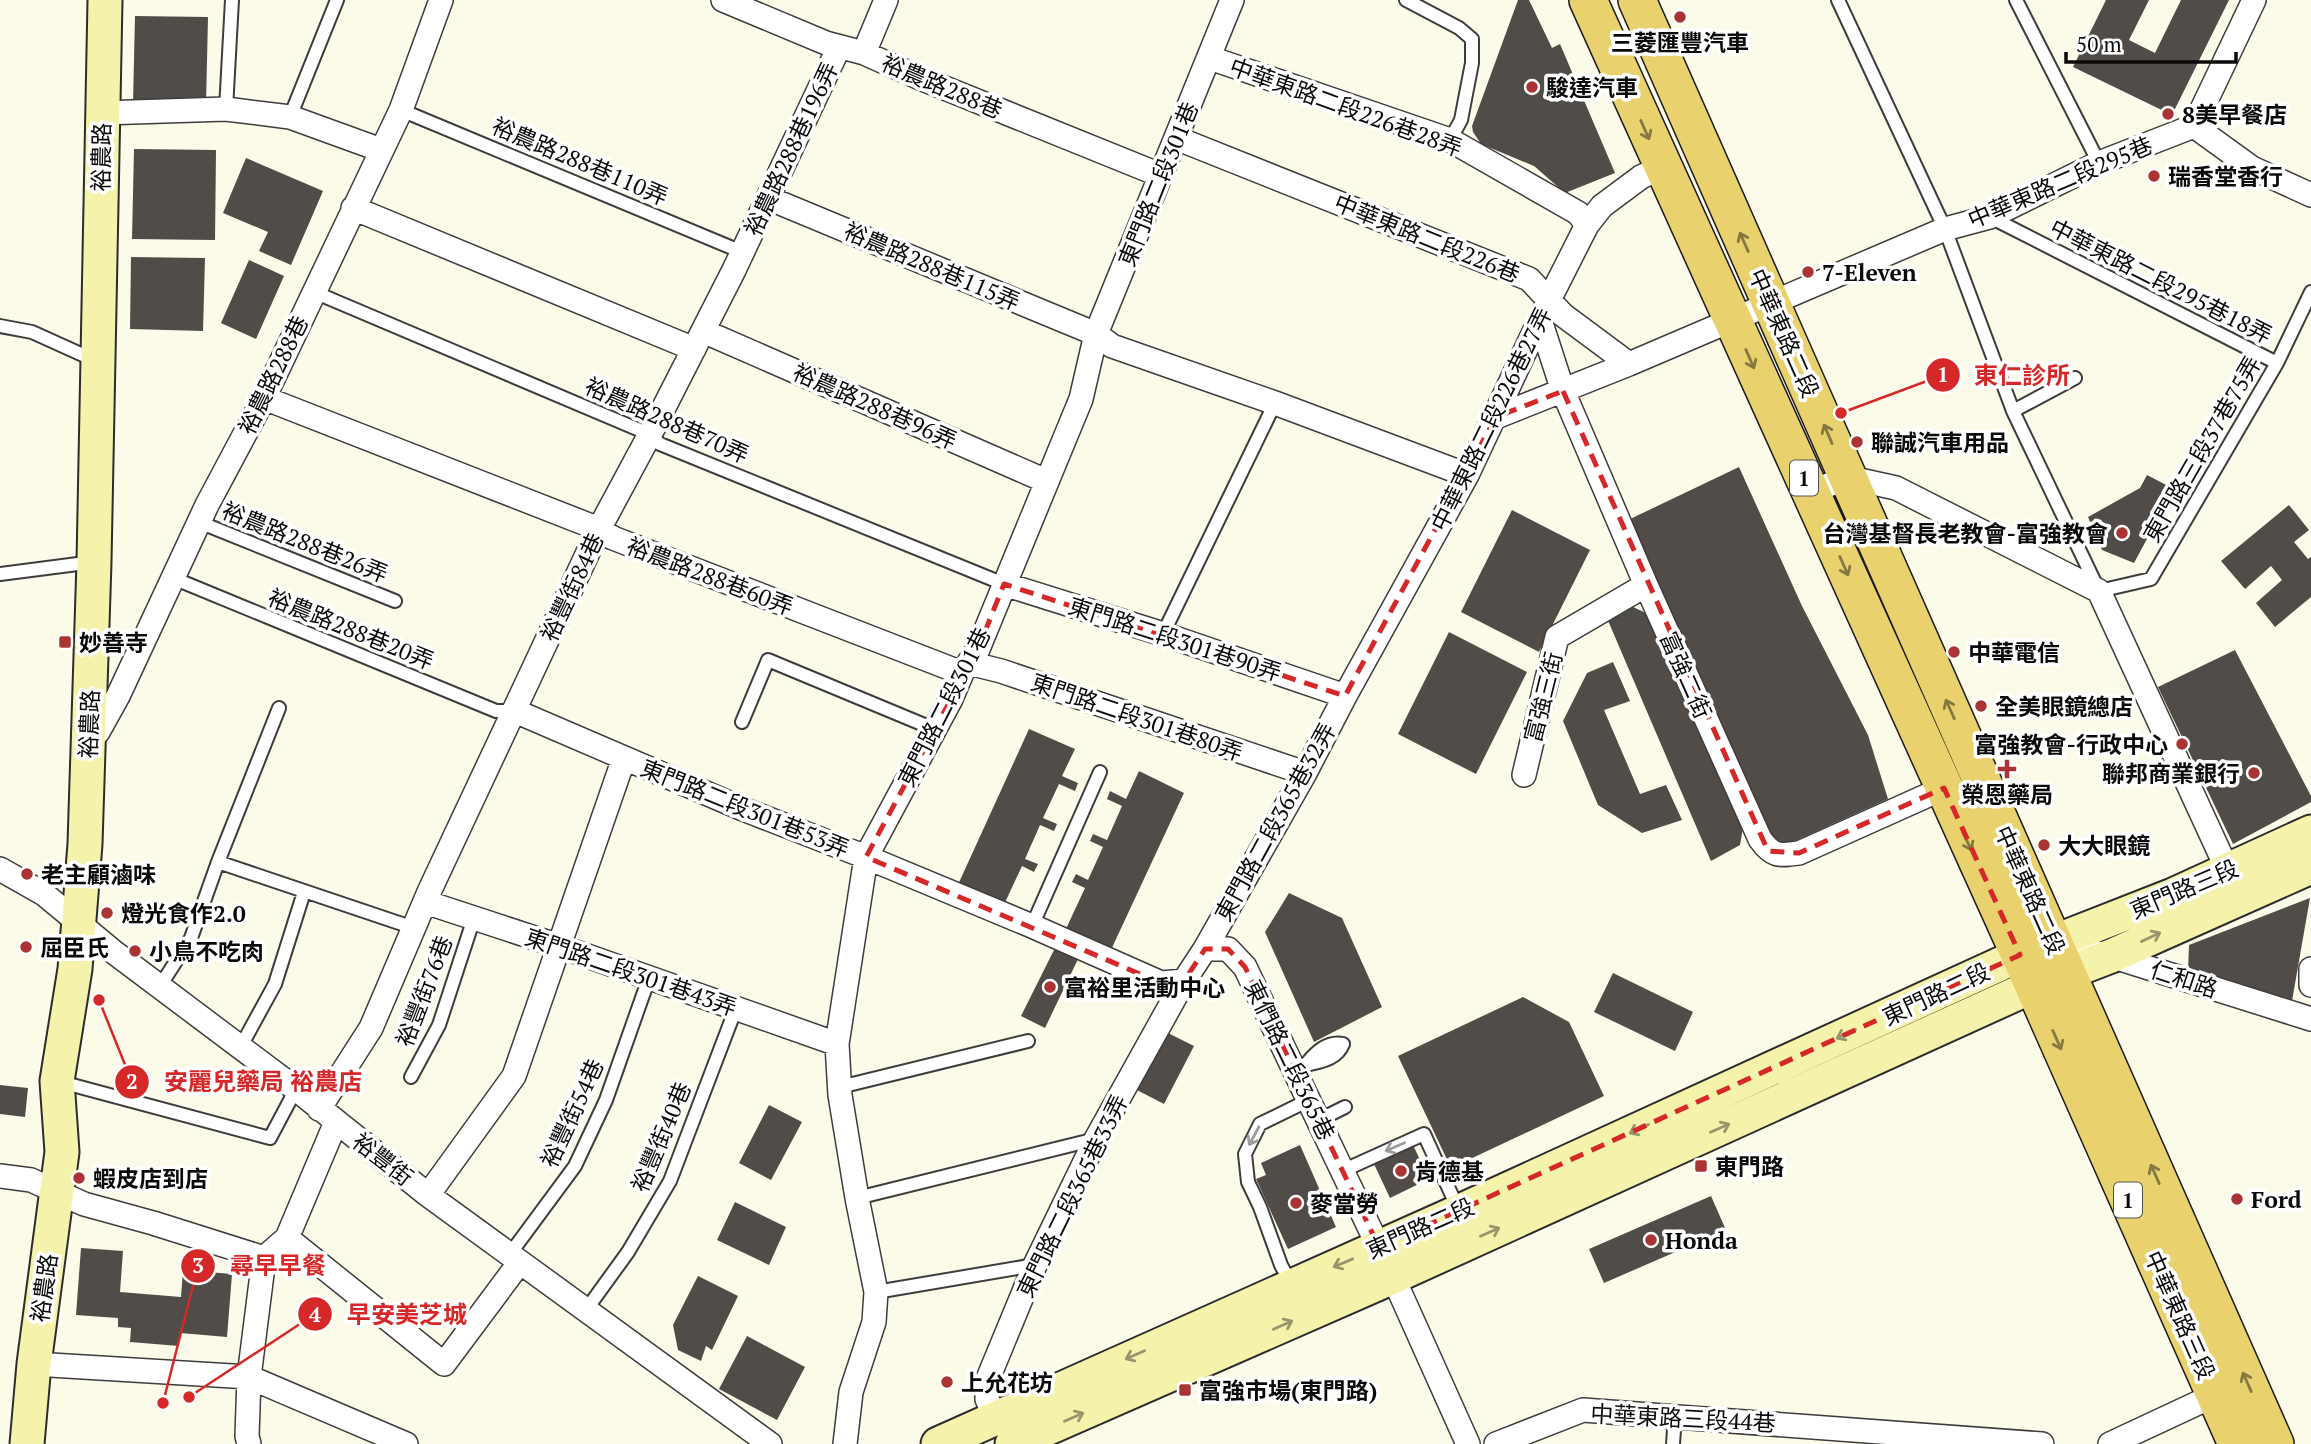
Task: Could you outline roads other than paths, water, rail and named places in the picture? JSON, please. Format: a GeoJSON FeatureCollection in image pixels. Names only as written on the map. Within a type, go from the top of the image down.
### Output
{"type":"FeatureCollection","features":[{"type":"Feature","properties":{"kind":"main road","name":"裕農路"},"geometry":{"type":"LineString","coordinates":[[27,1444],[34,1363],[62,1152],[57,1081],[75,969],[85,844],[94,562],[105,0]]}},
{"type":"Feature","properties":{"kind":"main road","name":"中華東路二段"},"geometry":{"type":"LineString","coordinates":[[1588,0],[1944,788],[2043,964]]}},
{"type":"Feature","properties":{"kind":"main road","name":"中華東路二段"},"geometry":{"type":"LineString","coordinates":[[1637,0],[1846,477],[2043,964]]}},
{"type":"Feature","properties":{"kind":"main road","name":"東門路三段"},"geometry":{"type":"LineString","coordinates":[[2043,964],[2311,832]]}},
{"type":"Feature","properties":{"kind":"main road","name":"東門路三段"},"geometry":{"type":"LineString","coordinates":[[2043,964],[2111,956],[2311,867]]}},
{"type":"Feature","properties":{"kind":"main road","name":"東門路二段"},"geometry":{"type":"LineString","coordinates":[[1004,1431],[1291,1285],[2043,964]]}},
{"type":"Feature","properties":{"kind":"main road","name":"東門路二段"},"geometry":{"type":"LineString","coordinates":[[938,1444],[1004,1431],[1393,1277],[2043,964]]}},
{"type":"Feature","properties":{"kind":"main road","name":"中華東路三段"},"geometry":{"type":"LineString","coordinates":[[2043,964],[2237,1444]]}},
{"type":"Feature","properties":{"kind":"main road","name":"中華東路三段"},"geometry":{"type":"LineString","coordinates":[[2043,964],[2275,1444]]}},
{"type":"Feature","properties":{"kind":"street","name":"裕農路288巷"},"geometry":{"type":"LineString","coordinates":[[88,741],[97,732],[118,696],[199,522],[264,398],[401,110],[441,0]]}},
{"type":"Feature","properties":{"kind":"street","name":"裕農路288巷"},"geometry":{"type":"LineString","coordinates":[[723,0],[826,43],[864,53],[1160,175]]}},
{"type":"Feature","properties":{"kind":"street"},"geometry":{"type":"LineString","coordinates":[[864,53],[886,0]]}},
{"type":"Feature","properties":{"kind":"street","name":"東門路二段301巷"},"geometry":{"type":"LineString","coordinates":[[845,1444],[851,1392],[874,1322],[876,1293],[857,1198],[840,1087],[837,1044],[866,857],[965,668],[978,649],[1081,399],[1096,334],[1232,0]]}},
{"type":"Feature","properties":{"kind":"street"},"geometry":{"type":"LineString","coordinates":[[2254,0],[2194,126],[2252,168],[2311,195]]}},
{"type":"Feature","properties":{"kind":"street","name":"裕農路288巷196弄"},"geometry":{"type":"LineString","coordinates":[[743,252],[839,47]]}},
{"type":"Feature","properties":{"kind":"street","name":"中華東路二段226巷28弄"},"geometry":{"type":"LineString","coordinates":[[1210,58],[1450,140],[1578,213],[1587,225]]}},
{"type":"Feature","properties":{"kind":"street"},"geometry":{"type":"LineString","coordinates":[[102,113],[226,109],[290,117],[381,150]]}},
{"type":"Feature","properties":{"kind":"street","name":"中華東路二段295巷"},"geometry":{"type":"LineString","coordinates":[[1772,304],[1945,229],[1990,216],[2099,163],[2194,126]]}},
{"type":"Feature","properties":{"kind":"street","name":"中華東路二段226巷"},"geometry":{"type":"LineString","coordinates":[[1176,138],[1529,279],[1544,310],[1563,315],[1629,364]]}},
{"type":"Feature","properties":{"kind":"street","name":"中華東路二段226巷27弄"},"geometry":{"type":"LineString","coordinates":[[1345,695],[1467,475],[1587,225],[1602,206],[1641,177],[1662,167]]}},
{"type":"Feature","properties":{"kind":"street","name":"裕農路288巷115弄"},"geometry":{"type":"LineString","coordinates":[[768,198],[1096,334],[1112,346],[1467,475]]}},
{"type":"Feature","properties":{"kind":"street","name":"裕農路288巷96弄"},"geometry":{"type":"LineString","coordinates":[[353,208],[698,340],[1046,481]]}},
{"type":"Feature","properties":{"kind":"street","name":"裕豐街84巷"},"geometry":{"type":"LineString","coordinates":[[287,1238],[327,1116],[371,1028],[425,902],[598,528],[743,252]]}},
{"type":"Feature","properties":{"kind":"street"},"geometry":{"type":"LineString","coordinates":[[1496,417],[1772,304]]}},
{"type":"Feature","properties":{"kind":"street","name":"富強二街"},"geometry":{"type":"LineString","coordinates":[[1544,310],[1563,391],[1646,585],[1760,839],[1768,851],[1782,856],[1799,853],[1944,788]]}},
{"type":"Feature","properties":{"kind":"street","name":"裕農路288巷60弄"},"geometry":{"type":"LineString","coordinates":[[264,398],[598,528],[613,538],[965,668]]}},
{"type":"Feature","properties":{"kind":"street"},"geometry":{"type":"LineString","coordinates":[[1811,493],[1846,477],[1896,488],[2099,591],[2228,871]]}},
{"type":"Feature","properties":{"kind":"street","name":"東門路二段301巷90弄"},"geometry":{"type":"LineString","coordinates":[[1004,584],[1345,695]]}},
{"type":"Feature","properties":{"kind":"street","name":"富強三街"},"geometry":{"type":"LineString","coordinates":[[1524,775],[1557,636],[1646,585]]}},
{"type":"Feature","properties":{"kind":"street","name":"東門路二段301巷80弄"},"geometry":{"type":"LineString","coordinates":[[965,668],[1001,671],[1306,773]]}},
{"type":"Feature","properties":{"kind":"street","name":"東門路二段365巷32弄"},"geometry":{"type":"LineString","coordinates":[[1205,949],[1306,773],[1345,695]]}},
{"type":"Feature","properties":{"kind":"street","name":"東門路二段301巷53弄"},"geometry":{"type":"LineString","coordinates":[[515,711],[743,809],[866,857]]}},
{"type":"Feature","properties":{"kind":"street","name":"東門路二段301巷53弄"},"geometry":{"type":"LineString","coordinates":[[428,1195],[514,1076],[624,758]]}},
{"type":"Feature","properties":{"kind":"street"},"geometry":{"type":"LineString","coordinates":[[866,857],[1161,983],[1184,981],[1205,949]]}},
{"type":"Feature","properties":{"kind":"street","name":"裕豐街"},"geometry":{"type":"LineString","coordinates":[[0,869],[44,894],[115,953],[296,1089],[428,1195],[770,1444]]}},
{"type":"Feature","properties":{"kind":"street","name":"東門路二段301巷43弄"},"geometry":{"type":"LineString","coordinates":[[425,902],[837,1044]]}},
{"type":"Feature","properties":{"kind":"street","name":"東們路二段365巷"},"geometry":{"type":"LineString","coordinates":[[1205,949],[1228,949],[1245,967],[1301,1066],[1314,1110],[1468,1444]]}},
{"type":"Feature","properties":{"kind":"street","name":"仁和路"},"geometry":{"type":"LineString","coordinates":[[2111,956],[2311,1019]]}},
{"type":"Feature","properties":{"kind":"street"},"geometry":{"type":"LineString","coordinates":[[2311,969],[2311,985]]}},
{"type":"Feature","properties":{"kind":"street","name":"東門路二段365巷33弄"},"geometry":{"type":"LineString","coordinates":[[1004,1431],[987,1399],[987,1381],[1035,1265],[1096,1139],[1184,981]]}},
{"type":"Feature","properties":{"kind":"street"},"geometry":{"type":"LineString","coordinates":[[0,1176],[31,1180],[84,1205],[153,1223],[264,1258]]}},
{"type":"Feature","properties":{"kind":"street"},"geometry":{"type":"LineString","coordinates":[[249,1444],[249,1377],[264,1258],[287,1238],[443,1364],[515,1258]]}},
{"type":"Feature","properties":{"kind":"street"},"geometry":{"type":"LineString","coordinates":[[34,1363],[249,1377],[407,1444]]}},
{"type":"Feature","properties":{"kind":"street"},"geometry":{"type":"LineString","coordinates":[[2110,1444],[2216,1395]]}},
{"type":"Feature","properties":{"kind":"street","name":"中華東路三段44巷"},"geometry":{"type":"LineString","coordinates":[[1496,1444],[1583,1410],[1675,1416],[1892,1438],[2042,1444]]}},
{"type":"Feature","properties":{"kind":"lane"},"geometry":{"type":"LineString","coordinates":[[226,109],[232,0]]}},
{"type":"Feature","properties":{"kind":"lane"},"geometry":{"type":"LineString","coordinates":[[290,117],[337,0]]}},
{"type":"Feature","properties":{"kind":"lane"},"geometry":{"type":"LineString","coordinates":[[1406,0],[1459,28],[1472,40],[1472,63],[1461,120],[1450,140]]}},
{"type":"Feature","properties":{"kind":"lane"},"geometry":{"type":"LineString","coordinates":[[1838,0],[1945,229],[2013,411],[2099,591]]}},
{"type":"Feature","properties":{"kind":"lane"},"geometry":{"type":"LineString","coordinates":[[2016,0],[2099,163]]}},
{"type":"Feature","properties":{"kind":"lane","name":"裕農路288巷110弄"},"geometry":{"type":"LineString","coordinates":[[401,110],[743,252]]}},
{"type":"Feature","properties":{"kind":"lane","name":"中華東路二段295巷18弄"},"geometry":{"type":"LineString","coordinates":[[1990,216],[2277,363]]}},
{"type":"Feature","properties":{"kind":"lane","name":"裕農路288巷70弄"},"geometry":{"type":"LineString","coordinates":[[314,292],[649,434],[660,444],[1004,584]]}},
{"type":"Feature","properties":{"kind":"lane","name":"東門路三段37巷75弄"},"geometry":{"type":"LineString","coordinates":[[2099,591],[2151,579],[2277,363],[2311,292]]}},
{"type":"Feature","properties":{"kind":"lane"},"geometry":{"type":"LineString","coordinates":[[0,326],[32,332],[98,361]]}},
{"type":"Feature","properties":{"kind":"lane"},"geometry":{"type":"LineString","coordinates":[[2013,411],[2075,378]]}},
{"type":"Feature","properties":{"kind":"lane"},"geometry":{"type":"LineString","coordinates":[[1163,634],[1275,403]]}},
{"type":"Feature","properties":{"kind":"lane","name":"裕農路288巷26弄"},"geometry":{"type":"LineString","coordinates":[[199,522],[395,601]]}},
{"type":"Feature","properties":{"kind":"lane"},"geometry":{"type":"LineString","coordinates":[[0,574],[94,562]]}},
{"type":"Feature","properties":{"kind":"lane","name":"裕農路288巷20弄"},"geometry":{"type":"LineString","coordinates":[[173,578],[496,711],[515,711]]}},
{"type":"Feature","properties":{"kind":"lane"},"geometry":{"type":"LineString","coordinates":[[742,722],[768,660],[934,729]]}},
{"type":"Feature","properties":{"kind":"lane"},"geometry":{"type":"LineString","coordinates":[[160,986],[191,938],[279,708]]}},
{"type":"Feature","properties":{"kind":"lane"},"geometry":{"type":"LineString","coordinates":[[1032,926],[1100,772]]}},
{"type":"Feature","properties":{"kind":"lane"},"geometry":{"type":"LineString","coordinates":[[218,862],[414,928]]}},
{"type":"Feature","properties":{"kind":"lane"},"geometry":{"type":"LineString","coordinates":[[240,1048],[275,984],[304,892]]}},
{"type":"Feature","properties":{"kind":"lane","name":"裕豐街76巷"},"geometry":{"type":"LineString","coordinates":[[411,1077],[439,1025],[474,918]]}},
{"type":"Feature","properties":{"kind":"lane","name":"裕豐街54巷"},"geometry":{"type":"LineString","coordinates":[[515,1258],[575,1166],[606,1100],[649,978]]}},
{"type":"Feature","properties":{"kind":"lane","name":"裕豐街40巷"},"geometry":{"type":"LineString","coordinates":[[586,1310],[628,1252],[670,1181],[736,1008]]}},
{"type":"Feature","properties":{"kind":"lane"},"geometry":{"type":"LineString","coordinates":[[840,1087],[1028,1041]]}},
{"type":"Feature","properties":{"kind":"lane"},"geometry":{"type":"LineString","coordinates":[[57,1081],[270,1138],[296,1089]]}},
{"type":"Feature","properties":{"kind":"lane"},"geometry":{"type":"LineString","coordinates":[[1291,1285],[1248,1182],[1245,1154],[1261,1124],[1314,1110],[1346,1107]]}},
{"type":"Feature","properties":{"kind":"lane"},"geometry":{"type":"LineString","coordinates":[[1342,1171],[1424,1134],[1460,1211]]}},
{"type":"Feature","properties":{"kind":"lane"},"geometry":{"type":"LineString","coordinates":[[857,1198],[1096,1139]]}},
{"type":"Feature","properties":{"kind":"lane"},"geometry":{"type":"LineString","coordinates":[[876,1293],[1035,1265]]}},
{"type":"Feature","properties":{"kind":"lane"},"geometry":{"type":"LineString","coordinates":[[1673,1444],[1675,1416]]}},
{"type":"Feature","properties":{"kind":"place","name":"三菱匯豐汽車"},"geometry":{"type":"Point","coordinates":[1680,17]}},
{"type":"Feature","properties":{"kind":"place","name":"駿達汽車"},"geometry":{"type":"Point","coordinates":[1532,87]}},
{"type":"Feature","properties":{"kind":"place","name":"8美早餐店"},"geometry":{"type":"Point","coordinates":[2168,114]}},
{"type":"Feature","properties":{"kind":"place","name":"瑞香堂香行"},"geometry":{"type":"Point","coordinates":[2154,176]}},
{"type":"Feature","properties":{"kind":"place","name":"7-Eleven"},"geometry":{"type":"Point","coordinates":[1808,272]}},
{"type":"Feature","properties":{"kind":"place","name":"東仁診所"},"geometry":{"type":"Point","coordinates":[1841,413]}},
{"type":"Feature","properties":{"kind":"place","name":"聯誠汽車用品"},"geometry":{"type":"Point","coordinates":[1857,442]}},
{"type":"Feature","properties":{"kind":"place","name":"台灣基督長老教會-富強教會"},"geometry":{"type":"Point","coordinates":[2122,533]}},
{"type":"Feature","properties":{"kind":"place","name":"妙善寺"},"geometry":{"type":"Point","coordinates":[65,642]}},
{"type":"Feature","properties":{"kind":"place","name":"中華電信"},"geometry":{"type":"Point","coordinates":[1954,652]}},
{"type":"Feature","properties":{"kind":"place","name":"全美眼鏡總店"},"geometry":{"type":"Point","coordinates":[1981,706]}},
{"type":"Feature","properties":{"kind":"place","name":"富強教會-行政中心"},"geometry":{"type":"Point","coordinates":[2182,744]}},
{"type":"Feature","properties":{"kind":"place","name":"榮恩藥局"},"geometry":{"type":"Point","coordinates":[2007,769]}},
{"type":"Feature","properties":{"kind":"place","name":"聯邦商業銀行"},"geometry":{"type":"Point","coordinates":[2254,773]}},
{"type":"Feature","properties":{"kind":"place","name":"大大眼鏡"},"geometry":{"type":"Point","coordinates":[2044,845]}},
{"type":"Feature","properties":{"kind":"place","name":"老主顧滷味"},"geometry":{"type":"Point","coordinates":[27,874]}},
{"type":"Feature","properties":{"kind":"place","name":"燈光食作2.0"},"geometry":{"type":"Point","coordinates":[107,913]}},
{"type":"Feature","properties":{"kind":"place","name":"屈臣氏"},"geometry":{"type":"Point","coordinates":[26,947]}},
{"type":"Feature","properties":{"kind":"place","name":"小鳥不吃肉"},"geometry":{"type":"Point","coordinates":[135,951]}},
{"type":"Feature","properties":{"kind":"place","name":"富裕里活動中心"},"geometry":{"type":"Point","coordinates":[1050,987]}},
{"type":"Feature","properties":{"kind":"place","name":"安麗兒藥局 裕農店"},"geometry":{"type":"Point","coordinates":[99,1000]}},
{"type":"Feature","properties":{"kind":"place","name":"東門路"},"geometry":{"type":"Point","coordinates":[1701,1166]}},
{"type":"Feature","properties":{"kind":"place","name":"肯德基"},"geometry":{"type":"Point","coordinates":[1401,1171]}},
{"type":"Feature","properties":{"kind":"place","name":"蝦皮店到店"},"geometry":{"type":"Point","coordinates":[79,1178]}},
{"type":"Feature","properties":{"kind":"place","name":"Ford"},"geometry":{"type":"Point","coordinates":[2237,1199]}},
{"type":"Feature","properties":{"kind":"place","name":"麥當勞"},"geometry":{"type":"Point","coordinates":[1296,1203]}},
{"type":"Feature","properties":{"kind":"place","name":"Honda"},"geometry":{"type":"Point","coordinates":[1651,1240]}},
{"type":"Feature","properties":{"kind":"place","name":"上允花坊"},"geometry":{"type":"Point","coordinates":[947,1382]}},
{"type":"Feature","properties":{"kind":"place","name":"富強市場(東門路)"},"geometry":{"type":"Point","coordinates":[1185,1390]}},
{"type":"Feature","properties":{"kind":"place","name":"早安美芝城"},"geometry":{"type":"Point","coordinates":[189,1397]}},
{"type":"Feature","properties":{"kind":"place","name":"尋早早餐"},"geometry":{"type":"Point","coordinates":[163,1403]}}]}
